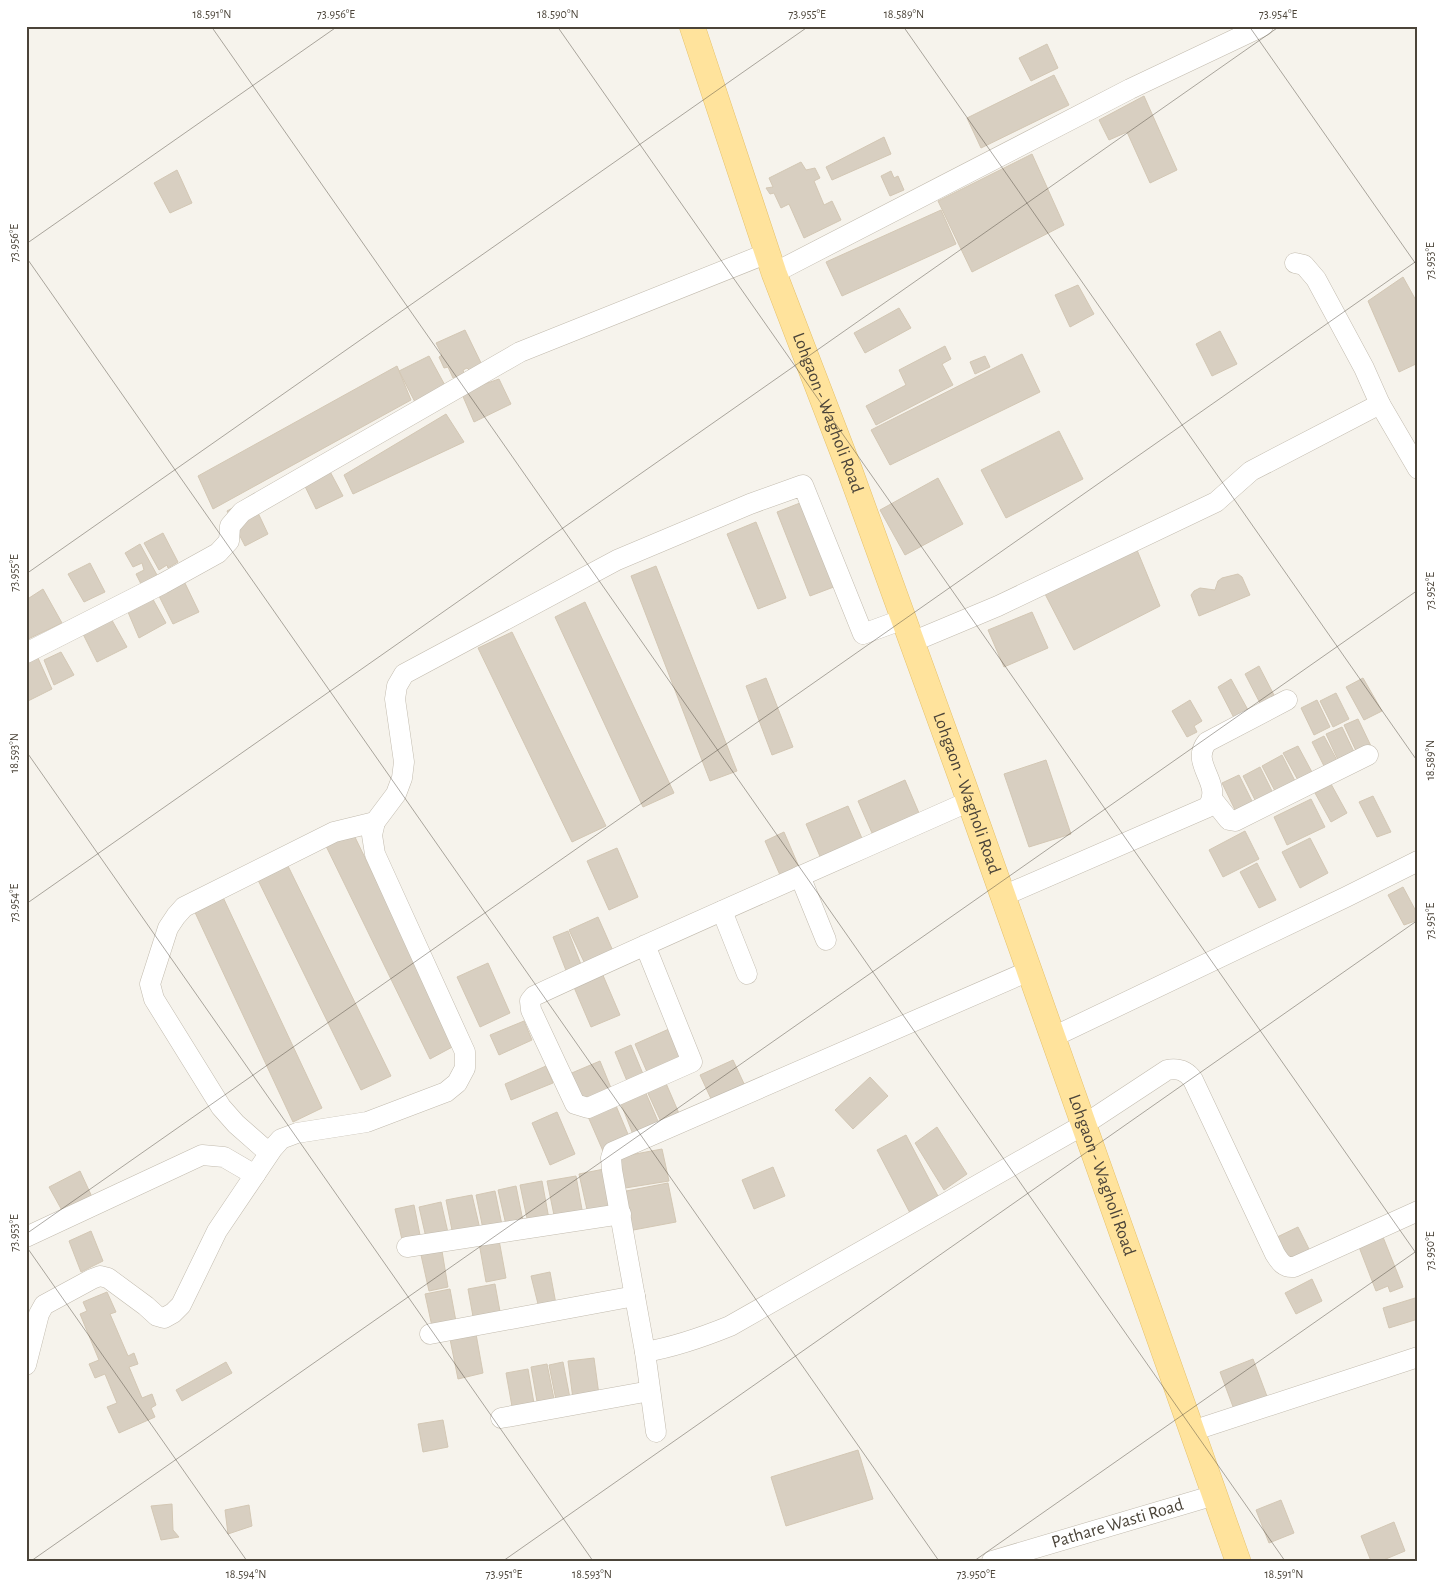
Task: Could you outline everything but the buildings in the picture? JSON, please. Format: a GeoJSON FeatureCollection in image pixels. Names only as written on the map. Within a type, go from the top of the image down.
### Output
{"type":"FeatureCollection","features":[{"type":"Feature","properties":{"kind":"main road","name":"Lohgaon - Wagholi Road"},"geometry":{"type":"LineString","coordinates":[[692,26],[771,263],[850,471],[970,801],[1238,1561]]}},
{"type":"Feature","properties":{"kind":"street"},"geometry":{"type":"LineString","coordinates":[[26,653],[162,584],[218,553],[229,541],[230,526],[242,512],[520,352],[771,263],[1263,26]]}},
{"type":"Feature","properties":{"kind":"street"},"geometry":{"type":"LineString","coordinates":[[1295,262],[1304,265],[1316,279],[1364,368],[1380,404],[1418,469]]}},
{"type":"Feature","properties":{"kind":"street"},"geometry":{"type":"LineString","coordinates":[[26,1365],[39,1314],[44,1305],[92,1278],[100,1276],[108,1278],[157,1316],[164,1318],[173,1314],[181,1305],[217,1231],[281,1139],[297,1133],[367,1122],[446,1092],[458,1082],[465,1068],[465,1052],[375,854],[372,835],[375,822],[396,794],[402,778],[404,762],[395,699],[397,686],[404,674],[617,560],[750,504],[803,485],[863,634],[908,630],[998,606],[1216,502],[1251,471],[1380,404]]}},
{"type":"Feature","properties":{"kind":"street"},"geometry":{"type":"LineString","coordinates":[[1003,896],[1208,807],[1214,793],[1201,757],[1202,748],[1207,742],[1287,700]]}},
{"type":"Feature","properties":{"kind":"street"},"geometry":{"type":"LineString","coordinates":[[1212,800],[1229,820],[1235,821],[1368,755]]}},
{"type":"Feature","properties":{"kind":"street"},"geometry":{"type":"LineString","coordinates":[[645,945],[692,1062],[588,1108],[575,1104],[531,1010],[530,1001],[534,996],[645,945],[970,801]]}},
{"type":"Feature","properties":{"kind":"street"},"geometry":{"type":"LineString","coordinates":[[269,1154],[236,1124],[221,1106],[164,1017],[154,999],[150,984],[168,928],[184,907],[334,832],[375,822]]}},
{"type":"Feature","properties":{"kind":"street"},"geometry":{"type":"LineString","coordinates":[[1053,1037],[1418,861]]}},
{"type":"Feature","properties":{"kind":"street"},"geometry":{"type":"LineString","coordinates":[[800,876],[826,940]]}},
{"type":"Feature","properties":{"kind":"street"},"geometry":{"type":"LineString","coordinates":[[722,911],[748,974]]}},
{"type":"Feature","properties":{"kind":"street"},"geometry":{"type":"LineString","coordinates":[[656,1432],[645,1352],[612,1170],[611,1158],[613,1152],[1029,970]]}},
{"type":"Feature","properties":{"kind":"street"},"geometry":{"type":"LineString","coordinates":[[645,1352],[667,1348],[730,1326],[1085,1124],[1167,1070],[1176,1068],[1188,1073],[1193,1080],[1275,1254],[1281,1263],[1288,1267],[1294,1267],[1418,1211]]}},
{"type":"Feature","properties":{"kind":"street"},"geometry":{"type":"LineString","coordinates":[[26,1237],[202,1155],[224,1158],[255,1174]]}},
{"type":"Feature","properties":{"kind":"street"},"geometry":{"type":"LineString","coordinates":[[407,1248],[621,1214]]}},
{"type":"Feature","properties":{"kind":"street"},"geometry":{"type":"LineString","coordinates":[[430,1334],[635,1296]]}},
{"type":"Feature","properties":{"kind":"street"},"geometry":{"type":"LineString","coordinates":[[1192,1431],[1418,1357]]}},
{"type":"Feature","properties":{"kind":"street"},"geometry":{"type":"LineString","coordinates":[[501,1418],[650,1391]]}},
{"type":"Feature","properties":{"kind":"street","name":"Pathare Wasti Road"},"geometry":{"type":"LineString","coordinates":[[992,1561],[1048,1553],[1215,1495]]}}]}
